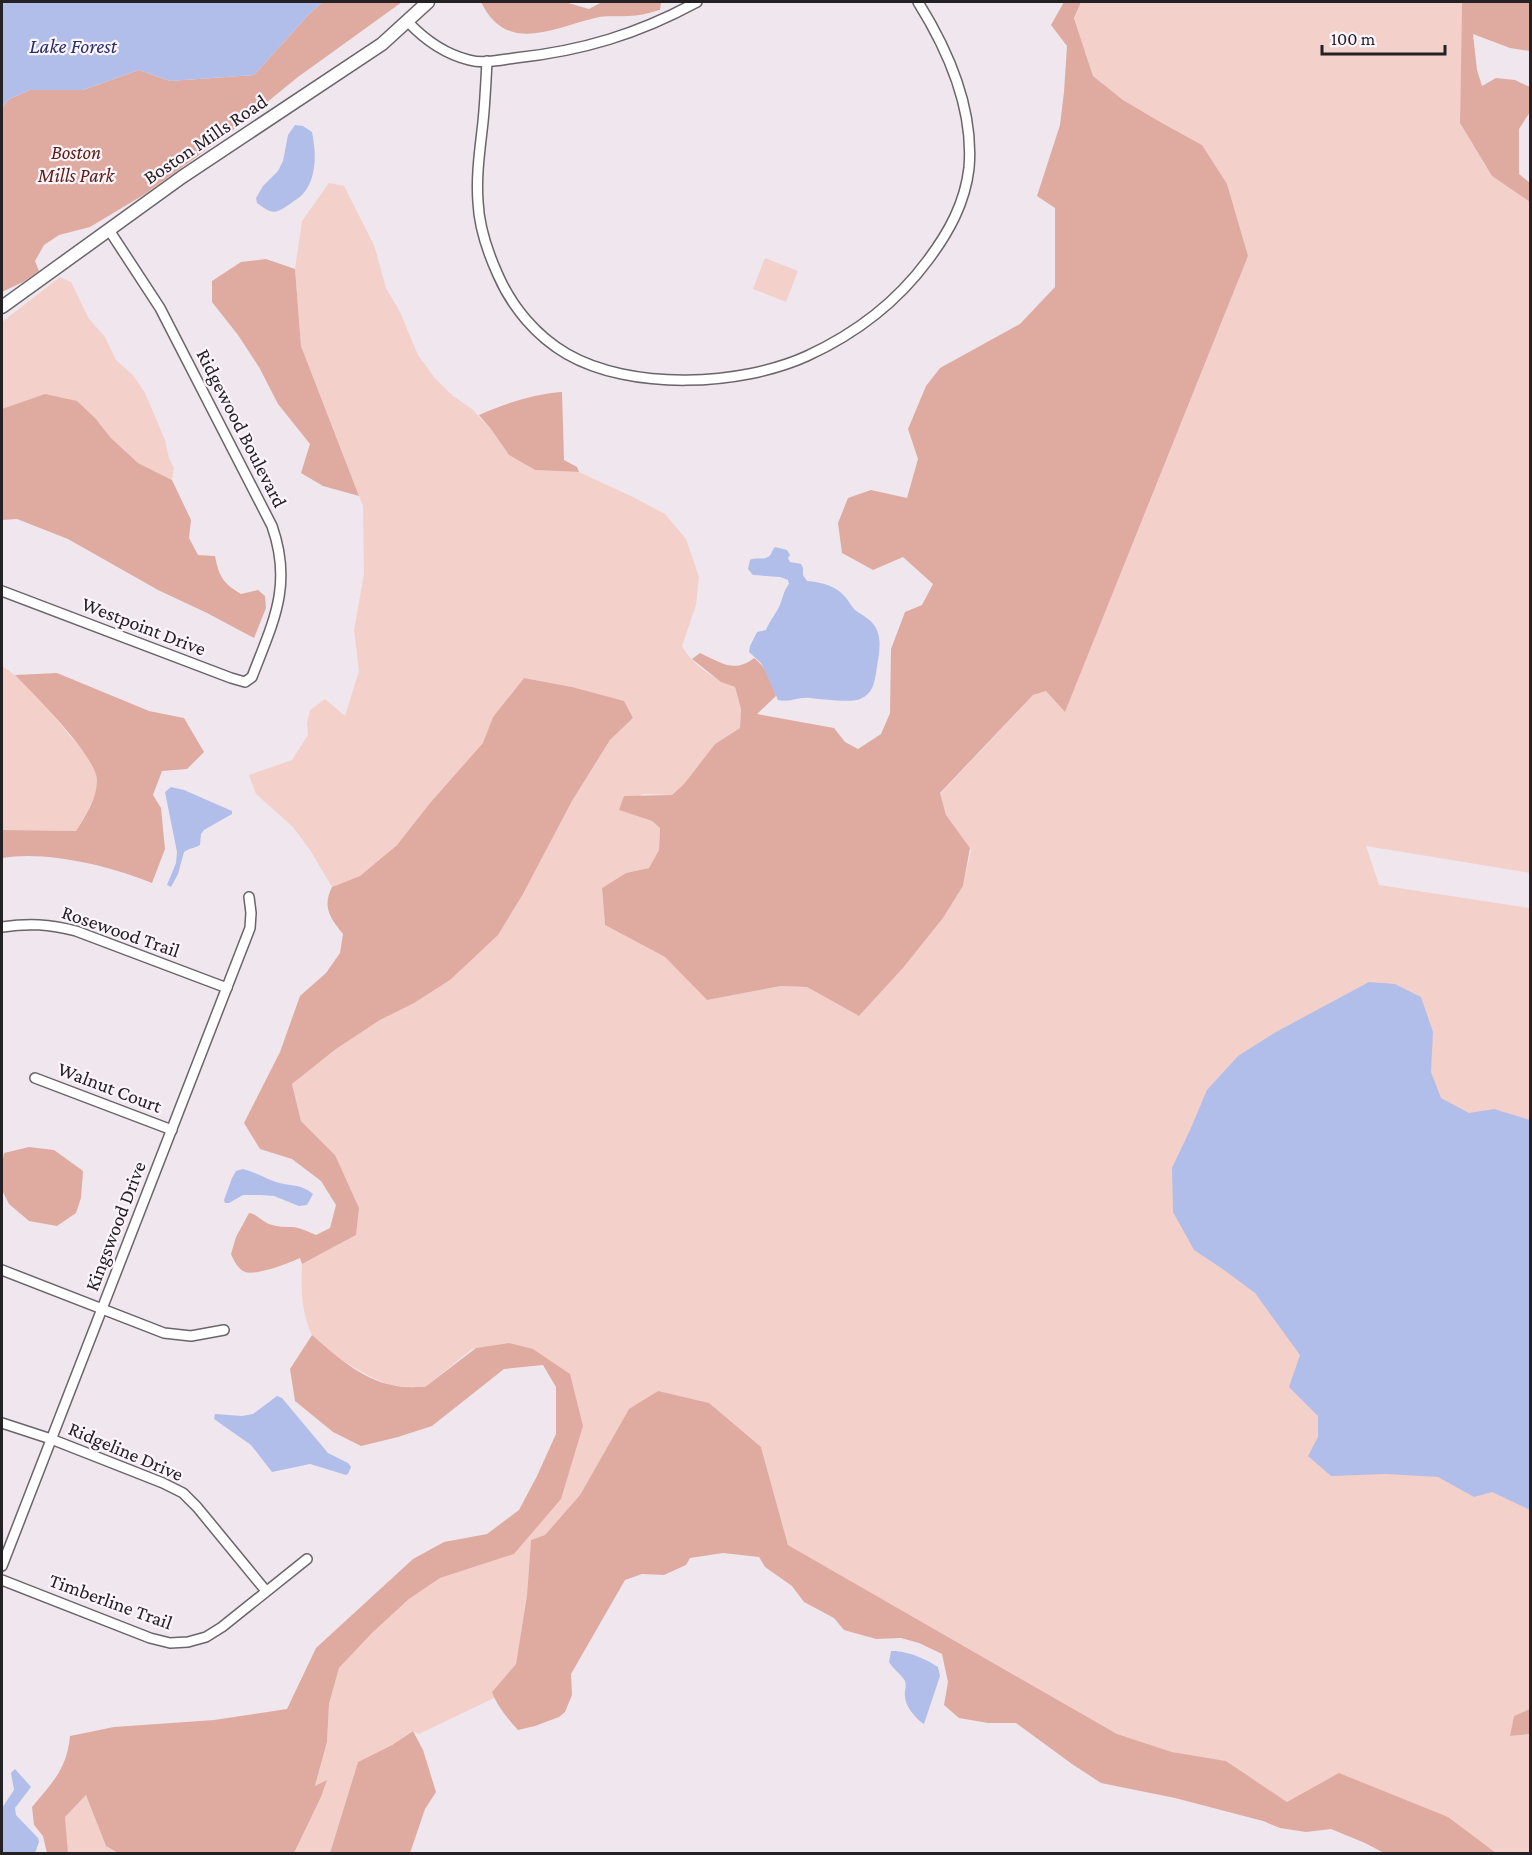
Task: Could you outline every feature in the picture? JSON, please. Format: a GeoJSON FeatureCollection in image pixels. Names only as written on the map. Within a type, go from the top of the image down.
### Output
{"type":"FeatureCollection","features":[{"type":"Feature","properties":{"kind":"street","name":"Boston Mills Road"},"geometry":{"type":"LineString","coordinates":[[2,307],[182,177],[373,50],[408,22],[428,2]]}},
{"type":"Feature","properties":{"kind":"street"},"geometry":{"type":"LineString","coordinates":[[408,22],[437,47],[471,61],[487,61],[591,46],[635,32],[697,2]]}},
{"type":"Feature","properties":{"kind":"street"},"geometry":{"type":"LineString","coordinates":[[487,61],[483,120],[477,158],[478,210],[494,266],[516,307],[551,343],[595,366],[620,373],[662,379],[708,380],[735,377],[760,372],[806,357],[877,315],[923,267],[954,221],[968,175],[968,132],[951,67],[935,31],[918,2]]}},
{"type":"Feature","properties":{"kind":"street","name":"Ridgewood Boulevard"},"geometry":{"type":"LineString","coordinates":[[109,230],[160,308],[272,526],[281,558],[282,586],[278,609],[260,657]]}},
{"type":"Feature","properties":{"kind":"street","name":"Westpoint Drive"},"geometry":{"type":"LineString","coordinates":[[2,591],[239,681],[249,681],[260,657]]}},
{"type":"Feature","properties":{"kind":"street","name":"Kingswood Drive"},"geometry":{"type":"LineString","coordinates":[[2,1566],[250,928],[249,897]]}},
{"type":"Feature","properties":{"kind":"street","name":"Rosewood Trail"},"geometry":{"type":"LineString","coordinates":[[2,927],[26,924],[54,925],[76,931],[227,988]]}},
{"type":"Feature","properties":{"kind":"street","name":"Walnut Court"},"geometry":{"type":"LineString","coordinates":[[35,1078],[172,1130]]}},
{"type":"Feature","properties":{"kind":"street"},"geometry":{"type":"LineString","coordinates":[[2,1270],[164,1333],[191,1336],[224,1330]]}},
{"type":"Feature","properties":{"kind":"street","name":"Ridgeline Drive"},"geometry":{"type":"LineString","coordinates":[[2,1423],[51,1439],[183,1493],[266,1591]]}},
{"type":"Feature","properties":{"kind":"street","name":"Timberline Trail"},"geometry":{"type":"LineString","coordinates":[[2,1580],[150,1638],[170,1642],[188,1642],[206,1637],[222,1627],[307,1559]]}},
{"type":"Feature","properties":{"kind":"shaded area"},"geometry":{"type":"Polygon","coordinates":[[[1081,2],[1462,2],[1460,123],[1492,176],[1530,202],[1530,873],[1366,846],[1379,885],[1530,908],[1530,1709],[1514,1716],[1511,1736],[1530,1734],[1530,1853],[1496,1853],[1483,1845],[1287,1802],[1226,1761],[1172,1752],[1117,1734],[788,1545],[761,1447],[629,1409],[580,1495],[545,1535],[531,1540],[527,1595],[516,1664],[493,1691],[494,1698],[419,1734],[412,1731],[392,1745],[358,1762],[330,1853],[294,1853],[321,1797],[326,1781],[315,1787],[327,1742],[329,1704],[339,1668],[409,1599],[440,1578],[514,1554],[561,1498],[570,1374],[509,1343],[472,1349],[425,1387],[396,1386],[384,1383],[361,1371],[335,1355],[316,1339],[311,1333],[303,1307],[302,1264],[356,1235],[335,1155],[301,1121],[292,1084],[336,1049],[380,1020],[450,980],[523,894],[572,801],[610,740],[633,718],[572,687],[524,678],[493,717],[484,743],[430,803],[397,845],[360,876],[332,887],[293,827],[256,794],[249,775],[292,760],[308,735],[307,723],[310,710],[325,699],[345,716],[359,671],[354,630],[364,574],[363,506],[301,346],[295,269],[302,221],[329,183],[344,186],[374,245],[386,288],[400,312],[418,355],[434,377],[453,396],[472,409],[491,429],[509,455],[535,470],[579,472],[633,497],[665,514],[686,539],[699,577],[696,605],[682,646],[705,671],[735,687],[741,709],[740,728],[715,744],[684,784],[672,795],[643,794],[619,810],[652,821],[660,828],[659,850],[649,868],[626,873],[602,888],[605,925],[665,957],[707,1000],[781,986],[807,987],[859,1016],[903,968],[943,918],[963,886],[971,850],[946,815],[940,794],[1033,695],[1046,691],[1065,711],[1225,313],[1202,145],[1123,100],[1093,76],[1074,18],[1081,2]]]}},
{"type":"Feature","properties":{"kind":"shaded area"},"geometry":{"type":"Polygon","coordinates":[[[765,258],[798,271],[786,302],[753,289],[765,258]]]}},
{"type":"Feature","properties":{"kind":"shaded area"},"geometry":{"type":"Polygon","coordinates":[[[60,277],[71,282],[89,319],[105,337],[116,360],[133,375],[145,393],[174,468],[172,480],[138,463],[111,438],[95,418],[2,409],[2,322],[60,277]]]}},
{"type":"Feature","properties":{"kind":"shaded area"},"geometry":{"type":"Polygon","coordinates":[[[2,666],[22,681],[39,699],[90,760],[95,771],[97,790],[76,831],[2,830],[2,666]]]}},
{"type":"Feature","properties":{"kind":"shaded area"},"geometry":{"type":"Polygon","coordinates":[[[86,1794],[106,1846],[118,1853],[67,1853],[65,1817],[86,1794]]]}},
{"type":"Feature","properties":{"kind":"green space","name":"Boston Mills Park"},"geometry":{"type":"Polygon","coordinates":[[[323,2],[402,2],[298,77],[228,134],[145,194],[90,227],[59,235],[44,245],[35,261],[39,271],[2,292],[2,108],[9,99],[30,90],[83,90],[139,70],[170,81],[254,75],[310,13],[323,2]]]}},
{"type":"Feature","properties":{"kind":"green space"},"geometry":{"type":"Polygon","coordinates":[[[481,2],[565,2],[589,9],[602,2],[661,2],[660,10],[648,13],[599,17],[532,34],[517,33],[504,28],[492,18],[481,2]]]}},
{"type":"Feature","properties":{"kind":"green space"},"geometry":{"type":"Polygon","coordinates":[[[1064,2],[1081,2],[1074,18],[1093,76],[1123,100],[1202,145],[1227,184],[1248,256],[1065,712],[1046,691],[1033,695],[940,793],[946,815],[970,848],[963,886],[943,918],[903,968],[859,1016],[807,987],[781,986],[707,1000],[665,957],[605,925],[602,888],[626,873],[649,868],[659,850],[660,828],[652,821],[619,810],[624,796],[672,795],[684,784],[715,744],[740,728],[741,709],[735,687],[721,682],[692,659],[700,653],[727,665],[740,665],[754,658],[762,666],[773,685],[776,696],[757,714],[834,728],[845,742],[858,749],[881,734],[890,713],[891,649],[905,612],[922,605],[933,584],[903,557],[873,570],[842,553],[838,523],[848,498],[871,490],[907,498],[918,459],[908,429],[926,386],[940,368],[1020,324],[1055,287],[1055,208],[1037,196],[1060,125],[1067,46],[1051,25],[1064,2]]]}},
{"type":"Feature","properties":{"kind":"green space"},"geometry":{"type":"Polygon","coordinates":[[[1462,2],[1530,2],[1530,51],[1510,48],[1473,34],[1477,70],[1482,86],[1496,78],[1515,80],[1530,87],[1530,112],[1519,129],[1519,174],[1530,183],[1530,202],[1492,176],[1460,123],[1462,2]]]}},
{"type":"Feature","properties":{"kind":"green space"},"geometry":{"type":"Polygon","coordinates":[[[266,259],[295,269],[301,346],[359,496],[323,486],[301,473],[310,444],[278,404],[259,367],[212,302],[212,281],[241,262],[266,259]]]}},
{"type":"Feature","properties":{"kind":"green space"},"geometry":{"type":"Polygon","coordinates":[[[562,392],[564,460],[577,467],[579,472],[535,470],[509,455],[479,415],[519,400],[562,392]]]}},
{"type":"Feature","properties":{"kind":"green space"},"geometry":{"type":"Polygon","coordinates":[[[45,394],[77,401],[138,463],[172,480],[191,520],[189,538],[198,555],[215,556],[223,579],[241,594],[258,590],[265,596],[266,608],[254,638],[158,590],[68,539],[17,519],[2,520],[2,409],[45,394]]]}},
{"type":"Feature","properties":{"kind":"green space"},"geometry":{"type":"Polygon","coordinates":[[[57,673],[149,711],[184,718],[204,752],[187,769],[162,771],[153,795],[161,808],[165,849],[152,883],[118,871],[78,861],[38,856],[2,858],[2,830],[76,831],[95,794],[97,780],[87,756],[62,725],[15,675],[57,673]]]}},
{"type":"Feature","properties":{"kind":"green space"},"geometry":{"type":"Polygon","coordinates":[[[524,678],[572,687],[624,701],[633,718],[610,740],[572,801],[523,894],[498,935],[450,980],[414,1003],[380,1020],[336,1049],[292,1084],[301,1121],[335,1155],[359,1208],[356,1235],[302,1264],[300,1258],[264,1271],[245,1272],[238,1267],[231,1254],[236,1237],[249,1213],[269,1224],[305,1230],[316,1235],[330,1228],[336,1205],[321,1181],[292,1159],[260,1149],[244,1123],[280,1052],[300,996],[326,973],[340,953],[343,934],[334,923],[328,906],[332,887],[360,876],[397,845],[430,803],[483,743],[493,717],[524,678]]]}},
{"type":"Feature","properties":{"kind":"green space"},"geometry":{"type":"Polygon","coordinates":[[[29,1147],[54,1150],[83,1171],[81,1198],[76,1213],[57,1226],[29,1221],[9,1204],[2,1190],[4,1153],[29,1147]]]}},
{"type":"Feature","properties":{"kind":"green space"},"geometry":{"type":"Polygon","coordinates":[[[312,1335],[359,1372],[381,1382],[404,1387],[425,1387],[476,1348],[509,1343],[533,1349],[570,1374],[583,1426],[561,1499],[514,1554],[440,1578],[409,1599],[339,1668],[329,1704],[327,1742],[315,1786],[327,1780],[294,1853],[118,1853],[106,1846],[86,1795],[65,1817],[68,1853],[47,1853],[43,1836],[34,1825],[32,1807],[62,1767],[70,1736],[114,1727],[214,1720],[287,1709],[316,1648],[413,1559],[444,1542],[487,1534],[519,1510],[537,1476],[556,1434],[556,1387],[543,1365],[504,1369],[432,1426],[361,1446],[333,1432],[295,1401],[290,1369],[312,1335]]]}},
{"type":"Feature","properties":{"kind":"green space"},"geometry":{"type":"Polygon","coordinates":[[[658,1391],[709,1403],[761,1447],[788,1545],[1117,1734],[1172,1752],[1226,1761],[1287,1802],[1339,1773],[1448,1817],[1496,1853],[1384,1853],[1331,1829],[1306,1832],[1280,1828],[1263,1821],[1175,1798],[1101,1783],[1016,1723],[988,1723],[959,1718],[944,1705],[948,1682],[942,1654],[919,1643],[901,1638],[876,1639],[844,1630],[834,1618],[804,1602],[792,1586],[765,1567],[759,1557],[723,1553],[690,1558],[686,1565],[664,1575],[642,1574],[625,1580],[571,1674],[572,1695],[565,1712],[559,1717],[518,1730],[500,1707],[492,1692],[516,1664],[527,1595],[531,1540],[545,1535],[580,1495],[629,1409],[658,1391]]]}},
{"type":"Feature","properties":{"kind":"green space"},"geometry":{"type":"Polygon","coordinates":[[[1530,1709],[1530,1734],[1510,1736],[1514,1716],[1530,1709]]]}},
{"type":"Feature","properties":{"kind":"green space"},"geometry":{"type":"Polygon","coordinates":[[[413,1731],[423,1750],[436,1792],[425,1809],[410,1853],[330,1853],[358,1762],[392,1745],[413,1731]]]}},
{"type":"Feature","properties":{"kind":"water","name":"Lake Forest"},"geometry":{"type":"Polygon","coordinates":[[[2,2],[323,2],[310,13],[254,75],[170,81],[139,70],[83,90],[30,90],[9,99],[2,108],[2,2]]]}},
{"type":"Feature","properties":{"kind":"water"},"geometry":{"type":"Polygon","coordinates":[[[295,125],[303,126],[312,132],[315,157],[313,174],[307,189],[300,197],[273,212],[257,203],[256,198],[263,186],[278,171],[283,161],[288,135],[295,125]]]}},
{"type":"Feature","properties":{"kind":"water"},"geometry":{"type":"Polygon","coordinates":[[[775,547],[787,550],[790,562],[801,564],[807,581],[824,584],[839,591],[855,610],[876,628],[880,644],[879,656],[872,689],[864,697],[850,701],[806,698],[778,700],[761,663],[749,652],[757,632],[766,630],[789,584],[788,580],[780,577],[753,575],[748,569],[750,560],[766,558],[775,547]]]}},
{"type":"Feature","properties":{"kind":"water"},"geometry":{"type":"Polygon","coordinates":[[[171,787],[184,790],[232,811],[232,814],[204,830],[201,834],[200,845],[184,852],[178,874],[171,887],[167,885],[176,863],[177,852],[165,792],[171,787]]]}},
{"type":"Feature","properties":{"kind":"water"},"geometry":{"type":"Polygon","coordinates":[[[1369,982],[1395,984],[1421,997],[1433,1032],[1431,1072],[1441,1098],[1469,1113],[1494,1109],[1530,1120],[1530,1510],[1492,1492],[1474,1497],[1438,1477],[1386,1474],[1331,1476],[1308,1456],[1318,1437],[1318,1416],[1289,1387],[1300,1355],[1255,1293],[1194,1250],[1173,1212],[1172,1168],[1207,1090],[1238,1056],[1276,1032],[1369,982]]]}},
{"type":"Feature","properties":{"kind":"water"},"geometry":{"type":"Polygon","coordinates":[[[243,1169],[276,1182],[304,1188],[313,1194],[307,1205],[299,1206],[274,1196],[261,1195],[243,1195],[225,1203],[232,1178],[236,1171],[243,1169]]]}},
{"type":"Feature","properties":{"kind":"water"},"geometry":{"type":"Polygon","coordinates":[[[277,1396],[282,1398],[328,1453],[348,1463],[351,1467],[348,1474],[310,1464],[272,1472],[251,1445],[214,1419],[215,1414],[242,1416],[253,1414],[277,1396]]]}},
{"type":"Feature","properties":{"kind":"water"},"geometry":{"type":"Polygon","coordinates":[[[891,1651],[916,1656],[938,1667],[940,1676],[924,1724],[914,1716],[905,1700],[905,1681],[889,1662],[891,1651]]]}},
{"type":"Feature","properties":{"kind":"water"},"geometry":{"type":"Polygon","coordinates":[[[15,1769],[31,1787],[15,1808],[16,1815],[38,1838],[35,1853],[2,1853],[2,1808],[14,1790],[11,1773],[15,1769]]]}}]}
